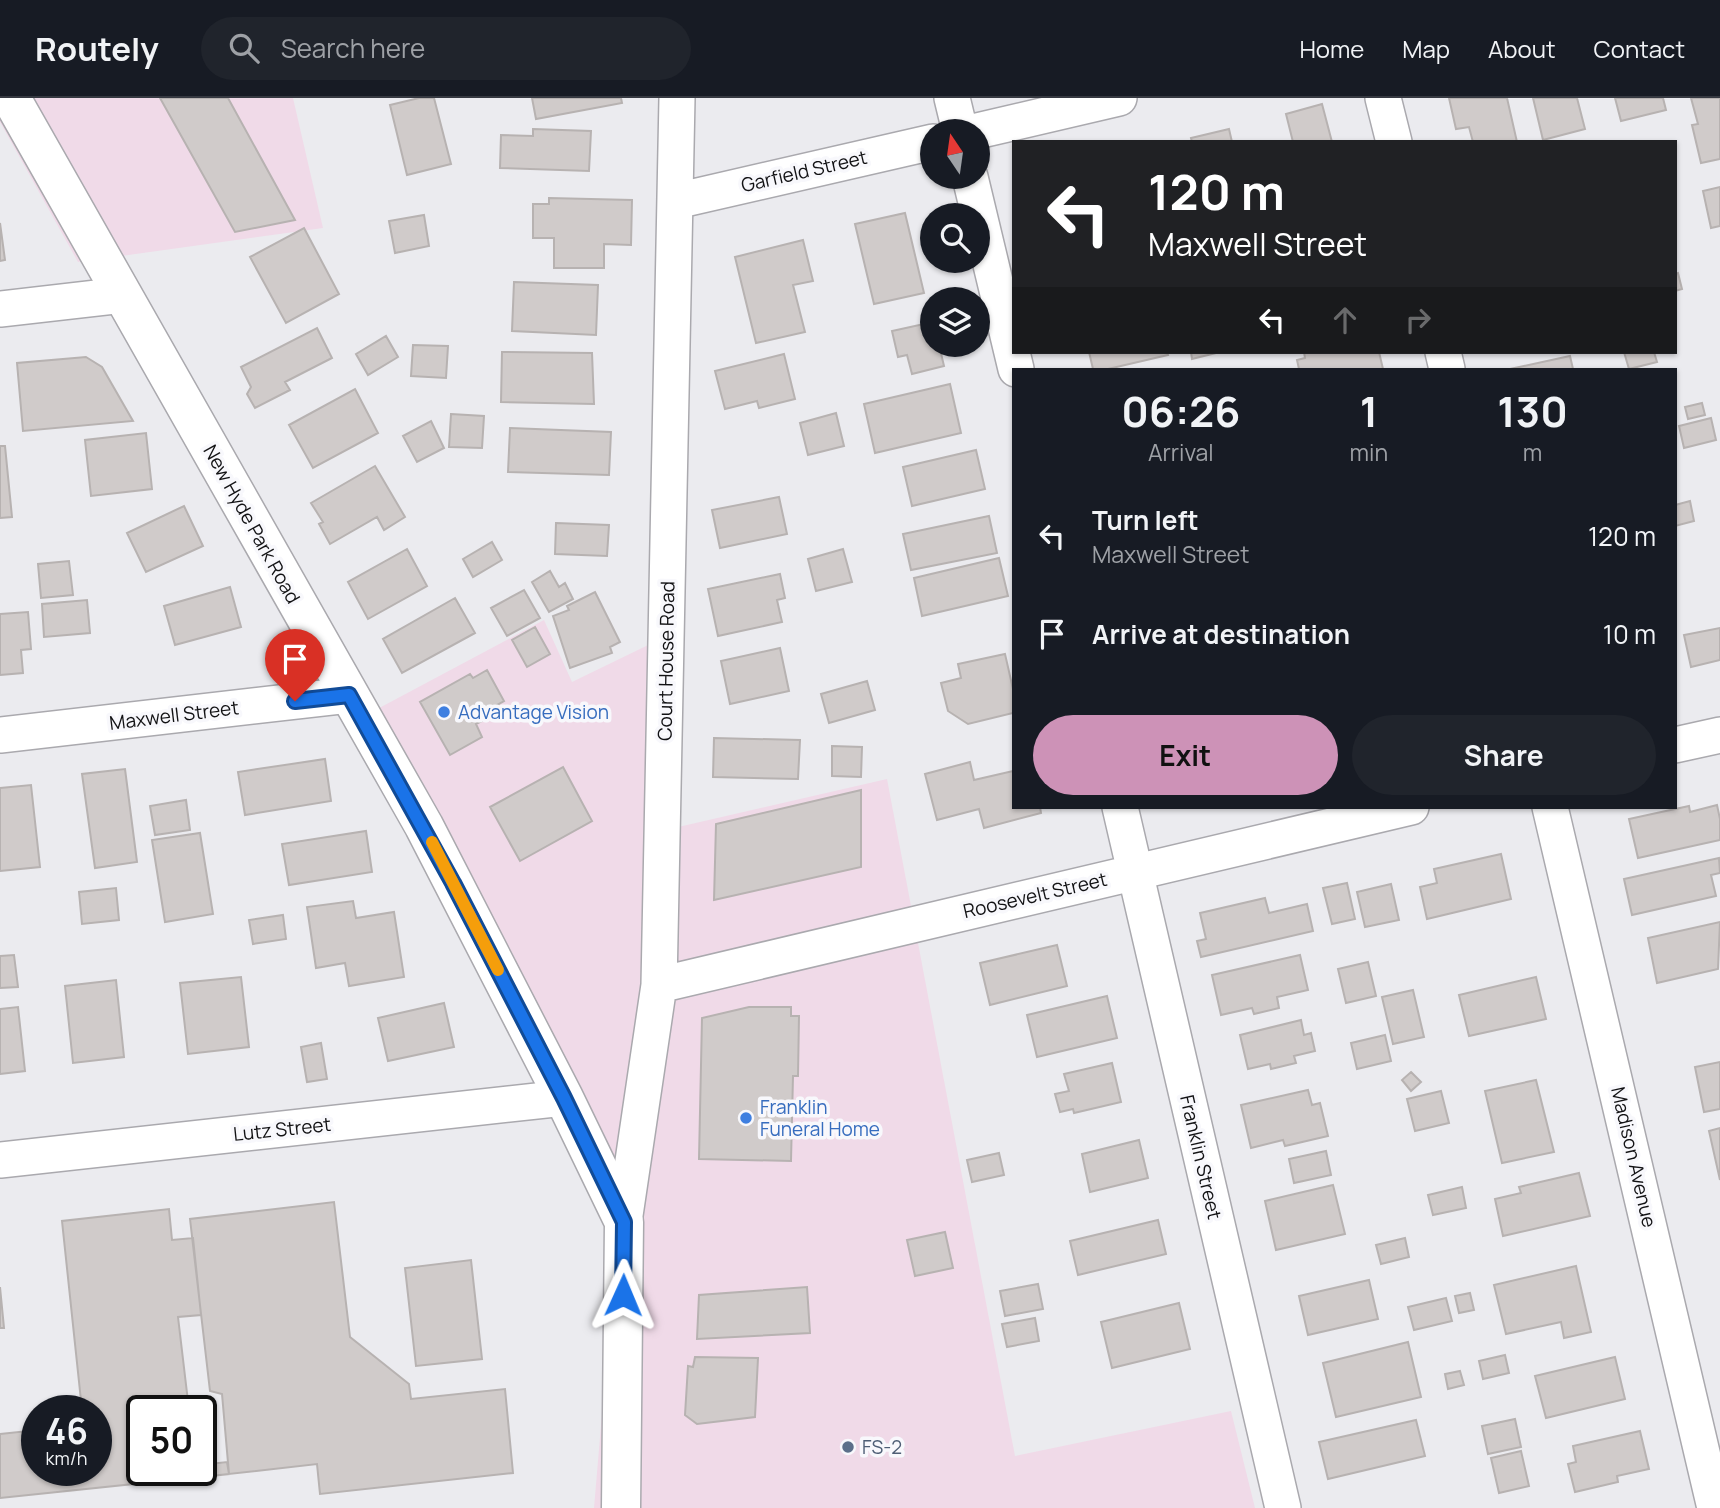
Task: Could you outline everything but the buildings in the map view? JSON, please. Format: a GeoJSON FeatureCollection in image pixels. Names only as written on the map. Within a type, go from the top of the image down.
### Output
{"type":"FeatureCollection","features":[{"type":"Feature","properties":{"kind":"main road","name":"New Hyde Park Road"},"geometry":{"type":"LineString","coordinates":[[11,98],[424,826],[564,1098],[624,1222],[621,1508]]}},
{"type":"Feature","properties":{"kind":"street","name":"Court House Road"},"geometry":{"type":"LineString","coordinates":[[624,1222],[659,985],[677,98]]}},
{"type":"Feature","properties":{"kind":"street"},"geometry":{"type":"LineString","coordinates":[[952,98],[957,119]]}},
{"type":"Feature","properties":{"kind":"street"},"geometry":{"type":"LineString","coordinates":[[990,128],[1119,98]]}},
{"type":"Feature","properties":{"kind":"street"},"geometry":{"type":"LineString","coordinates":[[1383,98],[1394,140]]}},
{"type":"Feature","properties":{"kind":"street","name":"Garfield Street"},"geometry":{"type":"LineString","coordinates":[[676,201],[920,145]]}},
{"type":"Feature","properties":{"kind":"street"},"geometry":{"type":"LineString","coordinates":[[973,189],[1012,352]]}},
{"type":"Feature","properties":{"kind":"street"},"geometry":{"type":"LineString","coordinates":[[0,309],[122,295]]}},
{"type":"Feature","properties":{"kind":"street","name":"Maxwell Street"},"geometry":{"type":"LineString","coordinates":[[0,735],[349,695]]}},
{"type":"Feature","properties":{"kind":"street"},"geometry":{"type":"LineString","coordinates":[[1677,745],[1720,734]]}},
{"type":"Feature","properties":{"kind":"street","name":"Franklin Street"},"geometry":{"type":"LineString","coordinates":[[1119,809],[1283,1508]]}},
{"type":"Feature","properties":{"kind":"street","name":"Roosevelt Street"},"geometry":{"type":"LineString","coordinates":[[659,985],[1403,809]]}},
{"type":"Feature","properties":{"kind":"street","name":"Madison Avenue"},"geometry":{"type":"LineString","coordinates":[[1550,809],[1716,1508]]}},
{"type":"Feature","properties":{"kind":"street","name":"Lutz Street"},"geometry":{"type":"LineString","coordinates":[[0,1160],[564,1098]]}},
{"type":"Feature","properties":{"kind":"shaded area"},"geometry":{"type":"Polygon","coordinates":[[[0,98],[293,98],[323,228],[78,262],[0,122],[0,98]]]}},
{"type":"Feature","properties":{"kind":"shaded area"},"geometry":{"type":"Polygon","coordinates":[[[544,620],[572,682],[677,631],[674,828],[887,779],[1015,1456],[1231,1411],[1255,1508],[594,1508],[620,1203],[368,714],[544,620]]]}},
{"type":"Feature","properties":{"kind":"slow traffic"},"geometry":{"type":"LineString","coordinates":[[432,842],[498,970]]}},
{"type":"Feature","properties":{"kind":"place","name":"Advantage Vision"},"geometry":{"type":"Point","coordinates":[444,712]}},
{"type":"Feature","properties":{"kind":"place","name":"Franklin Funeral Home"},"geometry":{"type":"Point","coordinates":[746,1118]}},
{"type":"Feature","properties":{"kind":"place","name":"FS-2"},"geometry":{"type":"Point","coordinates":[848,1447]}},
{"type":"Feature","properties":{"kind":"route"},"geometry":{"type":"LineString","coordinates":[[295,701],[349,695],[424,826],[564,1098],[624,1222],[623,1295]]}}]}
